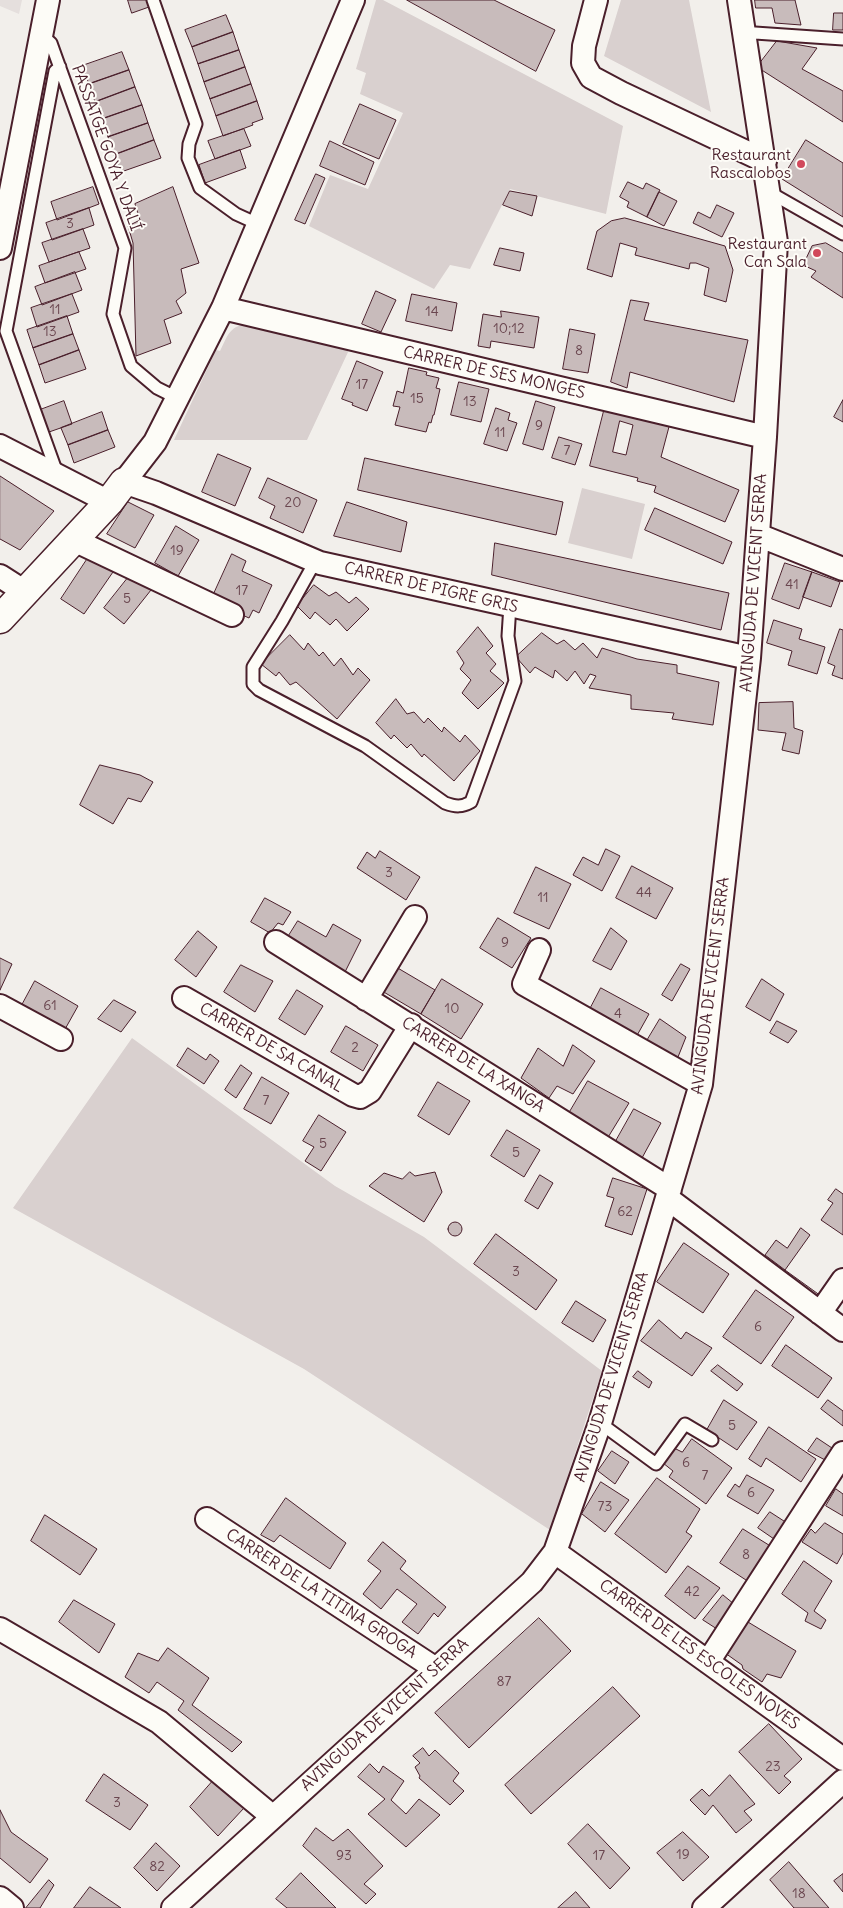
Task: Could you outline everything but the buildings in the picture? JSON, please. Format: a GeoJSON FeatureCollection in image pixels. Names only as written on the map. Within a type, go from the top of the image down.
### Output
{"type":"FeatureCollection","features":[{"type":"Feature","properties":{"kind":"street"},"geometry":{"type":"LineString","coordinates":[[0,248],[8,167],[42,35],[48,0]]}},
{"type":"Feature","properties":{"kind":"street"},"geometry":{"type":"LineString","coordinates":[[0,619],[74,540],[116,492],[155,442],[223,308],[353,0]]}},
{"type":"Feature","properties":{"kind":"street"},"geometry":{"type":"LineString","coordinates":[[596,0],[584,46],[583,63],[591,77],[765,161]]}},
{"type":"Feature","properties":{"kind":"street","name":"AVINGUDA DE VICENT SERRA"},"geometry":{"type":"LineString","coordinates":[[173,1908],[532,1582],[555,1552],[600,1423],[701,1084],[749,658],[765,437],[776,242],[739,0]]}},
{"type":"Feature","properties":{"kind":"street","name":"CARRER DE SES MONGES"},"geometry":{"type":"LineString","coordinates":[[223,308],[765,437]]}},
{"type":"Feature","properties":{"kind":"street","name":"CARRER DE PIGRE GRIS"},"geometry":{"type":"LineString","coordinates":[[0,446],[57,475],[116,492],[156,493],[320,563],[749,658]]}},
{"type":"Feature","properties":{"kind":"street"},"geometry":{"type":"LineString","coordinates":[[758,535],[843,569]]}},
{"type":"Feature","properties":{"kind":"street"},"geometry":{"type":"LineString","coordinates":[[74,540],[232,615]]}},
{"type":"Feature","properties":{"kind":"street"},"geometry":{"type":"LineString","coordinates":[[0,576],[25,592]]}},
{"type":"Feature","properties":{"kind":"street"},"geometry":{"type":"LineString","coordinates":[[366,998],[415,917]]}},
{"type":"Feature","properties":{"kind":"street","name":"CARRER DE LA XANGA"},"geometry":{"type":"LineString","coordinates":[[276,942],[411,1025],[668,1194],[843,1330]]}},
{"type":"Feature","properties":{"kind":"street"},"geometry":{"type":"LineString","coordinates":[[539,950],[524,984],[701,1084]]}},
{"type":"Feature","properties":{"kind":"street","name":"CARRER DE SA CANAL"},"geometry":{"type":"LineString","coordinates":[[184,998],[353,1095],[360,1097],[370,1091],[411,1025]]}},
{"type":"Feature","properties":{"kind":"street"},"geometry":{"type":"LineString","coordinates":[[0,1006],[61,1039]]}},
{"type":"Feature","properties":{"kind":"street"},"geometry":{"type":"LineString","coordinates":[[820,1313],[843,1280]]}},
{"type":"Feature","properties":{"kind":"street"},"geometry":{"type":"LineString","coordinates":[[708,1662],[843,1453]]}},
{"type":"Feature","properties":{"kind":"street","name":"CARRER DE LA TITINA GROGA"},"geometry":{"type":"LineString","coordinates":[[207,1519],[436,1670]]}},
{"type":"Feature","properties":{"kind":"street","name":"CARRER DE LES ESCOLES NOVES"},"geometry":{"type":"LineString","coordinates":[[555,1552],[843,1758]]}},
{"type":"Feature","properties":{"kind":"street"},"geometry":{"type":"LineString","coordinates":[[0,1629],[159,1722],[273,1817]]}},
{"type":"Feature","properties":{"kind":"street"},"geometry":{"type":"LineString","coordinates":[[704,1908],[843,1781]]}},
{"type":"Feature","properties":{"kind":"street"},"geometry":{"type":"LineString","coordinates":[[0,1898],[12,1908]]}},
{"type":"Feature","properties":{"kind":"lane"},"geometry":{"type":"LineString","coordinates":[[153,0],[196,124],[189,144],[188,158],[200,188],[236,214],[260,224]]}},
{"type":"Feature","properties":{"kind":"lane"},"geometry":{"type":"LineString","coordinates":[[745,34],[755,33],[843,39]]}},
{"type":"Feature","properties":{"kind":"lane","name":"PASSATGE GOYA Y DALÍ"},"geometry":{"type":"LineString","coordinates":[[42,35],[51,43],[60,66],[125,248],[113,314],[131,366],[157,388],[177,398]]}},
{"type":"Feature","properties":{"kind":"lane"},"geometry":{"type":"LineString","coordinates":[[57,475],[6,331],[56,71],[60,66]]}},
{"type":"Feature","properties":{"kind":"lane"},"geometry":{"type":"LineString","coordinates":[[769,192],[843,234]]}},
{"type":"Feature","properties":{"kind":"lane"},"geometry":{"type":"LineString","coordinates":[[320,563],[311,569],[282,621],[252,667],[253,684],[259,690],[365,746],[445,803],[453,806],[463,806],[472,802],[515,681],[508,636],[510,605]]}},
{"type":"Feature","properties":{"kind":"lane"},"geometry":{"type":"LineString","coordinates":[[600,1423],[656,1464],[685,1424],[712,1440]]}},
{"type":"Feature","properties":{"kind":"shaded area"},"geometry":{"type":"Polygon","coordinates":[[[0,0],[22,0],[19,14],[0,6],[0,0]]]}},
{"type":"Feature","properties":{"kind":"shaded area"},"geometry":{"type":"Polygon","coordinates":[[[376,0],[383,0],[623,126],[606,214],[510,189],[470,269],[450,265],[434,289],[309,226],[330,175],[368,189],[403,113],[360,94],[366,73],[356,69],[376,0]]]}},
{"type":"Feature","properties":{"kind":"shaded area"},"geometry":{"type":"Polygon","coordinates":[[[621,0],[689,0],[711,112],[604,56],[621,0]]]}},
{"type":"Feature","properties":{"kind":"shaded area"},"geometry":{"type":"Polygon","coordinates":[[[242,325],[349,350],[307,440],[174,440],[216,350],[220,351],[230,332],[242,325]]]}},
{"type":"Feature","properties":{"kind":"shaded area"},"geometry":{"type":"Polygon","coordinates":[[[582,488],[645,504],[632,559],[568,543],[582,488]]]}},
{"type":"Feature","properties":{"kind":"shaded area"},"geometry":{"type":"Polygon","coordinates":[[[132,1038],[335,1186],[424,1237],[602,1371],[550,1530],[304,1369],[13,1208],[132,1038]]]}},
{"type":"Feature","properties":{"kind":"place","name":"Restaurant Rascalobos"},"geometry":{"type":"Point","coordinates":[801,164]}},
{"type":"Feature","properties":{"kind":"place","name":"Restaurant Can Sala"},"geometry":{"type":"Point","coordinates":[817,253]}}]}
